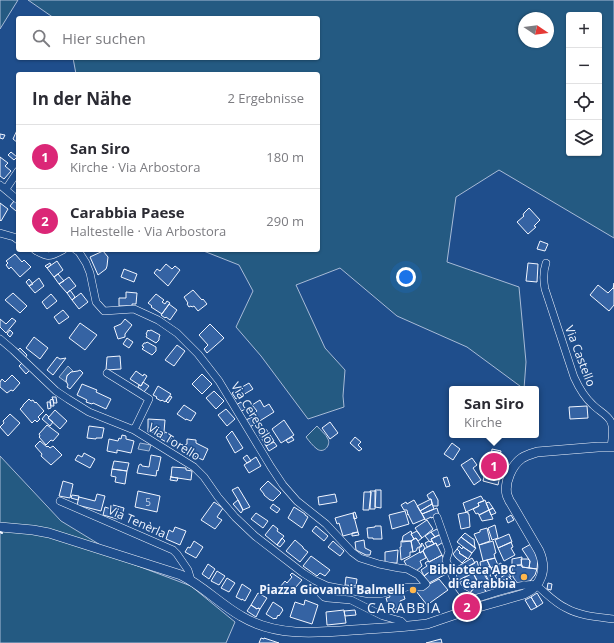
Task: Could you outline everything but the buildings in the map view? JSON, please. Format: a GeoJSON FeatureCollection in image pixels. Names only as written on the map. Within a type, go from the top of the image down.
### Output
{"type":"FeatureCollection","features":[{"type":"Feature","properties":{"kind":"street"},"geometry":{"type":"LineString","coordinates":[[16,173],[3,187],[16,198]]}},
{"type":"Feature","properties":{"kind":"street"},"geometry":{"type":"LineString","coordinates":[[0,233],[16,238]]}},
{"type":"Feature","properties":{"kind":"street"},"geometry":{"type":"LineString","coordinates":[[38,252],[47,256],[52,256],[59,252]]}},
{"type":"Feature","properties":{"kind":"street","name":"Via Ceresolo"},"geometry":{"type":"LineString","coordinates":[[79,252],[90,273],[96,302],[104,311],[134,309],[158,320],[177,333],[198,354],[220,381],[271,467],[283,485],[297,501],[326,524],[352,552],[360,558],[379,564],[407,569],[418,574],[426,584],[422,587],[403,587],[380,594],[369,594],[321,584]]}},
{"type":"Feature","properties":{"kind":"street","name":"Via Castello"},"geometry":{"type":"LineString","coordinates":[[546,263],[543,280],[545,289],[574,377],[585,398],[608,417],[612,429],[612,447]]}},
{"type":"Feature","properties":{"kind":"street","name":"Via Torello"},"geometry":{"type":"LineString","coordinates":[[0,339],[68,399],[89,412],[134,430],[194,467],[208,481],[218,497],[235,517],[255,536],[303,574],[321,584]]}},
{"type":"Feature","properties":{"kind":"street"},"geometry":{"type":"LineString","coordinates":[[107,373],[149,399],[134,430]]}},
{"type":"Feature","properties":{"kind":"street"},"geometry":{"type":"LineString","coordinates":[[0,527],[49,533],[168,570],[191,580],[242,617],[265,627],[285,632],[329,632],[427,624],[464,611],[524,594],[531,591],[540,580],[543,559],[510,503],[507,495],[506,486],[508,479],[512,470],[520,459],[537,452],[612,447]]}},
{"type":"Feature","properties":{"kind":"street","name":"Via Tenèrla"},"geometry":{"type":"LineString","coordinates":[[60,501],[173,550],[188,570],[191,580]]}},
{"type":"Feature","properties":{"kind":"street"},"geometry":{"type":"LineString","coordinates":[[437,517],[449,551],[446,560],[456,584],[462,592],[474,599],[519,586],[532,584],[567,609],[614,619]]}},
{"type":"Feature","properties":{"kind":"street"},"geometry":{"type":"LineString","coordinates":[[321,584],[320,590],[324,597],[351,600],[383,616],[401,621],[404,627]]}},
{"type":"Feature","properties":{"kind":"shaded area"},"geometry":{"type":"Polygon","coordinates":[[[0,0],[18,0],[0,29],[0,0]]]}},
{"type":"Feature","properties":{"kind":"shaded area"},"geometry":{"type":"Polygon","coordinates":[[[28,0],[614,0],[614,238],[499,170],[456,197],[447,262],[519,287],[526,362],[524,386],[520,386],[467,347],[397,316],[340,268],[296,285],[325,348],[345,370],[343,396],[344,407],[308,419],[261,356],[236,327],[253,291],[239,265],[206,252],[320,252],[320,72],[76,72],[73,60],[320,60],[320,16],[51,16],[28,0]]]}},
{"type":"Feature","properties":{"kind":"shaded area"},"geometry":{"type":"Polygon","coordinates":[[[68,366],[73,371],[67,375],[66,382],[59,377],[68,366]]]}},
{"type":"Feature","properties":{"kind":"shaded area"},"geometry":{"type":"Polygon","coordinates":[[[317,426],[326,435],[329,441],[328,446],[324,450],[316,448],[306,437],[317,426]]]}},
{"type":"Feature","properties":{"kind":"shaded area"},"geometry":{"type":"Polygon","coordinates":[[[140,443],[151,445],[149,451],[138,449],[140,443]]]}},
{"type":"Feature","properties":{"kind":"shaded area"},"geometry":{"type":"Polygon","coordinates":[[[0,456],[61,521],[130,563],[191,586],[235,622],[226,643],[0,643],[0,456]]]}},
{"type":"Feature","properties":{"kind":"place","name":"San Siro"},"geometry":{"type":"Point","coordinates":[494,466]}},
{"type":"Feature","properties":{"kind":"place","name":"Biblioteca ABC di Carabbia"},"geometry":{"type":"Point","coordinates":[524,577]}},
{"type":"Feature","properties":{"kind":"place","name":"Piazza Giovanni Balmelli"},"geometry":{"type":"Point","coordinates":[413,590]}},
{"type":"Feature","properties":{"kind":"place","name":"Carabbia Paese"},"geometry":{"type":"Point","coordinates":[467,607]}},
{"type":"Feature","properties":{"kind":"district","name":"CARABBIA"},"geometry":{"type":"Point","coordinates":[404,608]}}]}
